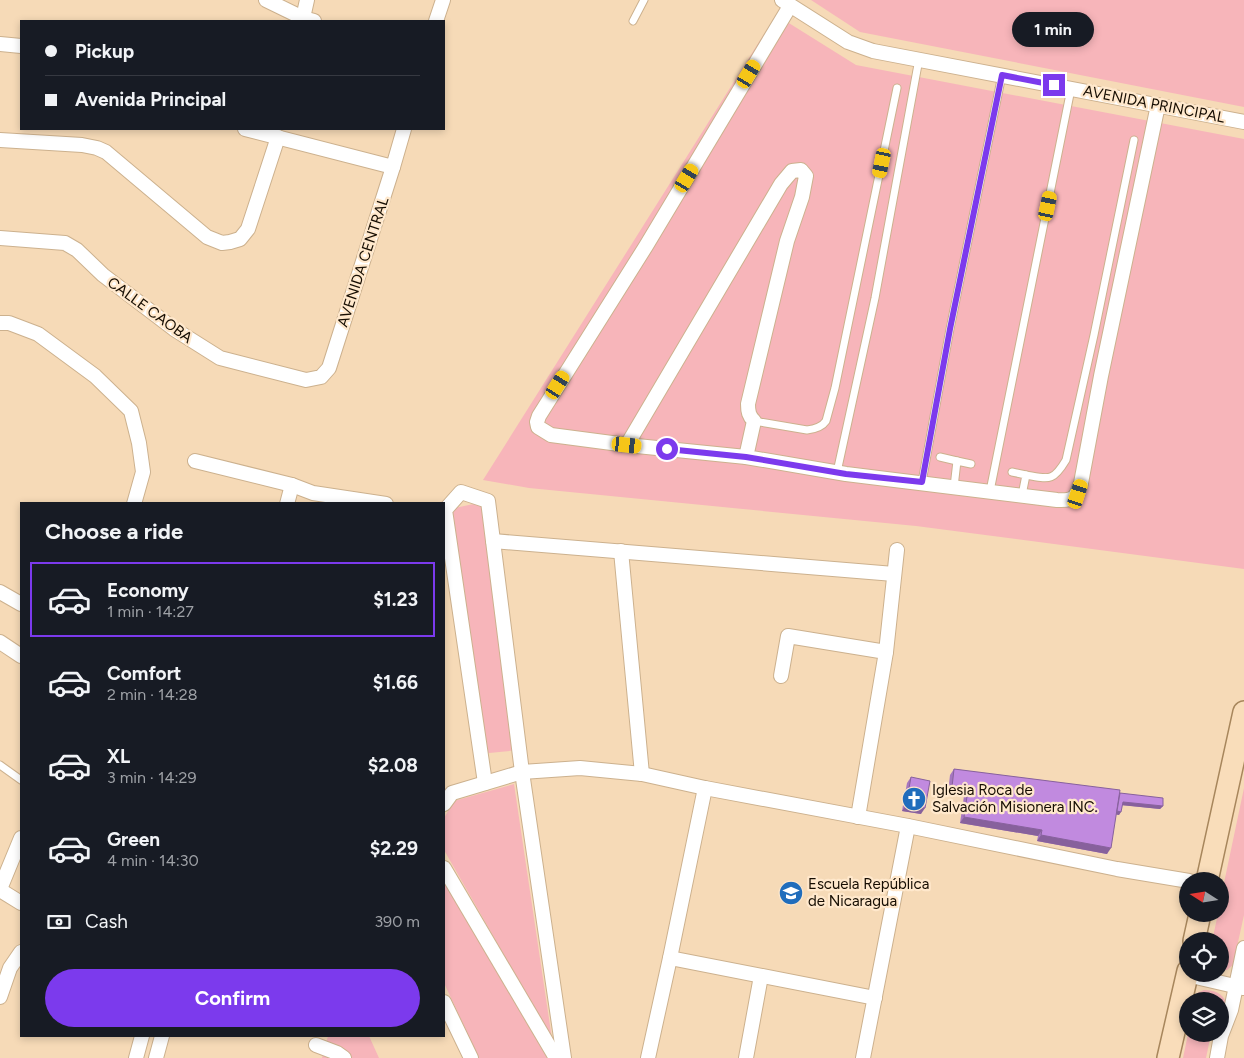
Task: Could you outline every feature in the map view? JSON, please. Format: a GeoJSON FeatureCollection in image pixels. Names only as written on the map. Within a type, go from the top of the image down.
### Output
{"type":"FeatureCollection","features":[{"type":"Feature","properties":{"kind":"main road"},"geometry":{"type":"LineString","coordinates":[[1210,872],[1240,754],[1244,712]]}},
{"type":"Feature","properties":{"kind":"main road"},"geometry":{"type":"LineString","coordinates":[[1168,1058],[1185,982]]}},
{"type":"Feature","properties":{"kind":"street"},"geometry":{"type":"LineString","coordinates":[[266,0],[308,19],[307,0]]}},
{"type":"Feature","properties":{"kind":"street"},"geometry":{"type":"LineString","coordinates":[[436,20],[443,0]]}},
{"type":"Feature","properties":{"kind":"street"},"geometry":{"type":"LineString","coordinates":[[786,3],[646,246],[544,408],[537,422],[538,427],[551,435],[746,457],[837,472],[1068,501],[1073,500],[1078,494],[1081,483],[1101,376],[1158,105]]}},
{"type":"Feature","properties":{"kind":"street","name":"AVENIDA PRINCIPAL"},"geometry":{"type":"LineString","coordinates":[[786,3],[848,42],[873,51],[1244,122]]}},
{"type":"Feature","properties":{"kind":"street"},"geometry":{"type":"LineString","coordinates":[[0,44],[20,46]]}},
{"type":"Feature","properties":{"kind":"street"},"geometry":{"type":"LineString","coordinates":[[249,130],[393,168]]}},
{"type":"Feature","properties":{"kind":"street","name":"AVENIDA CENTRAL"},"geometry":{"type":"LineString","coordinates":[[306,380],[321,378],[330,368],[404,130]]}},
{"type":"Feature","properties":{"kind":"street"},"geometry":{"type":"LineString","coordinates":[[0,140],[82,144],[106,152],[207,237],[222,243],[240,238],[248,229],[278,137]]}},
{"type":"Feature","properties":{"kind":"street"},"geometry":{"type":"LineString","coordinates":[[627,445],[782,184],[792,171],[801,170],[806,176],[802,197],[787,241],[748,404],[748,412],[754,422],[746,457]]}},
{"type":"Feature","properties":{"kind":"street","name":"CALLE CAOBA"},"geometry":{"type":"LineString","coordinates":[[0,238],[65,243],[77,250],[103,275],[174,329],[220,358],[306,380]]}},
{"type":"Feature","properties":{"kind":"street"},"geometry":{"type":"LineString","coordinates":[[0,323],[9,323],[38,334],[95,376],[131,410],[139,443],[142,472],[134,502]]}},
{"type":"Feature","properties":{"kind":"street"},"geometry":{"type":"LineString","coordinates":[[195,460],[292,485],[311,498],[360,502]]}},
{"type":"Feature","properties":{"kind":"street"},"geometry":{"type":"LineString","coordinates":[[288,502],[292,485]]}},
{"type":"Feature","properties":{"kind":"street"},"geometry":{"type":"LineString","coordinates":[[445,509],[460,492],[488,501],[522,772],[564,1058]]}},
{"type":"Feature","properties":{"kind":"street"},"geometry":{"type":"LineString","coordinates":[[445,517],[485,783]]}},
{"type":"Feature","properties":{"kind":"street"},"geometry":{"type":"LineString","coordinates":[[493,541],[894,574]]}},
{"type":"Feature","properties":{"kind":"street"},"geometry":{"type":"LineString","coordinates":[[858,817],[886,652],[897,550]]}},
{"type":"Feature","properties":{"kind":"street"},"geometry":{"type":"LineString","coordinates":[[621,551],[642,774]]}},
{"type":"Feature","properties":{"kind":"street"},"geometry":{"type":"LineString","coordinates":[[0,592],[20,603]]}},
{"type":"Feature","properties":{"kind":"street"},"geometry":{"type":"LineString","coordinates":[[780,676],[788,636],[886,652]]}},
{"type":"Feature","properties":{"kind":"street"},"geometry":{"type":"LineString","coordinates":[[0,642],[20,655]]}},
{"type":"Feature","properties":{"kind":"street"},"geometry":{"type":"LineString","coordinates":[[445,803],[452,793],[522,772],[580,768],[642,774],[705,788],[1179,879]]}},
{"type":"Feature","properties":{"kind":"street"},"geometry":{"type":"LineString","coordinates":[[648,1058],[705,788]]}},
{"type":"Feature","properties":{"kind":"street"},"geometry":{"type":"LineString","coordinates":[[863,1058],[908,826]]}},
{"type":"Feature","properties":{"kind":"street"},"geometry":{"type":"LineString","coordinates":[[20,840],[0,889],[20,902]]}},
{"type":"Feature","properties":{"kind":"street"},"geometry":{"type":"LineString","coordinates":[[445,870],[556,1058]]}},
{"type":"Feature","properties":{"kind":"street"},"geometry":{"type":"LineString","coordinates":[[1217,1058],[1221,1036],[1240,988],[1244,948]]}},
{"type":"Feature","properties":{"kind":"street"},"geometry":{"type":"LineString","coordinates":[[1,990],[10,968],[20,953]]}},
{"type":"Feature","properties":{"kind":"street"},"geometry":{"type":"LineString","coordinates":[[670,958],[875,998]]}},
{"type":"Feature","properties":{"kind":"street"},"geometry":{"type":"LineString","coordinates":[[746,1058],[761,976]]}},
{"type":"Feature","properties":{"kind":"street"},"geometry":{"type":"LineString","coordinates":[[1219,982],[1240,988]]}},
{"type":"Feature","properties":{"kind":"street"},"geometry":{"type":"LineString","coordinates":[[445,1004],[470,1058]]}},
{"type":"Feature","properties":{"kind":"street"},"geometry":{"type":"LineString","coordinates":[[136,1058],[142,1037]]}},
{"type":"Feature","properties":{"kind":"street"},"geometry":{"type":"LineString","coordinates":[[156,1058],[162,1037]]}},
{"type":"Feature","properties":{"kind":"street"},"geometry":{"type":"LineString","coordinates":[[315,1046],[337,1053],[344,1058]]}},
{"type":"Feature","properties":{"kind":"lane"},"geometry":{"type":"LineString","coordinates":[[633,21],[644,0]]}},
{"type":"Feature","properties":{"kind":"lane"},"geometry":{"type":"LineString","coordinates":[[837,472],[875,298],[919,59]]}},
{"type":"Feature","properties":{"kind":"lane"},"geometry":{"type":"LineString","coordinates":[[922,482],[950,329],[1002,75]]}},
{"type":"Feature","properties":{"kind":"lane"},"geometry":{"type":"LineString","coordinates":[[754,422],[807,430],[818,428],[824,425],[826,421],[835,388],[897,88]]}},
{"type":"Feature","properties":{"kind":"lane"},"geometry":{"type":"LineString","coordinates":[[990,491],[1071,89]]}},
{"type":"Feature","properties":{"kind":"lane"},"geometry":{"type":"LineString","coordinates":[[1012,472],[1051,478],[1061,470],[1066,460],[1134,140]]}},
{"type":"Feature","properties":{"kind":"lane"},"geometry":{"type":"LineString","coordinates":[[940,457],[970,464]]}},
{"type":"Feature","properties":{"kind":"lane"},"geometry":{"type":"LineString","coordinates":[[954,486],[957,461]]}},
{"type":"Feature","properties":{"kind":"lane"},"geometry":{"type":"LineString","coordinates":[[1022,495],[1026,475]]}},
{"type":"Feature","properties":{"kind":"lane"},"geometry":{"type":"LineString","coordinates":[[0,765],[20,779]]}},
{"type":"Feature","properties":{"kind":"shaded area"},"geometry":{"type":"Polygon","coordinates":[[[811,0],[1244,0],[1244,107],[860,32],[811,0]]]}},
{"type":"Feature","properties":{"kind":"shaded area"},"geometry":{"type":"Polygon","coordinates":[[[776,15],[856,65],[1244,139],[1244,569],[916,526],[529,488],[483,480],[776,15]]]}},
{"type":"Feature","properties":{"kind":"shaded area"},"geometry":{"type":"Polygon","coordinates":[[[488,501],[519,750],[489,753],[481,756],[445,510],[488,501]]]}},
{"type":"Feature","properties":{"kind":"shaded area"},"geometry":{"type":"Polygon","coordinates":[[[514,784],[552,1039],[445,852],[445,816],[454,801],[514,784]]]}},
{"type":"Feature","properties":{"kind":"shaded area"},"geometry":{"type":"Polygon","coordinates":[[[1244,788],[1244,915],[1233,965],[1229,968],[1229,932],[1214,932],[1216,922],[1229,922],[1229,872],[1226,872],[1244,788]]]}},
{"type":"Feature","properties":{"kind":"shaded area"},"geometry":{"type":"Polygon","coordinates":[[[445,883],[547,1058],[479,1058],[445,985],[445,883]]]}},
{"type":"Feature","properties":{"kind":"shaded area"},"geometry":{"type":"Polygon","coordinates":[[[1204,990],[1217,992],[1199,992],[1204,990]]]}},
{"type":"Feature","properties":{"kind":"shaded area"},"geometry":{"type":"Polygon","coordinates":[[[328,1037],[369,1037],[379,1058],[322,1058],[328,1037]]]}},
{"type":"Feature","properties":{"kind":"shaded area"},"geometry":{"type":"Polygon","coordinates":[[[1186,1042],[1209,1042],[1206,1058],[1183,1058],[1186,1042]]]}},
{"type":"Feature","properties":{"kind":"building"},"geometry":{"type":"Polygon","coordinates":[[[954,769],[1120,790],[1111,848],[1041,835],[1042,830],[964,817],[968,790],[952,787],[954,769]]]}},
{"type":"Feature","properties":{"kind":"building","name":"Iglesia Roca de Salvación Misionera INC."},"geometry":{"type":"Polygon","coordinates":[[[911,777],[930,781],[925,808],[906,805],[911,777]]]}},
{"type":"Feature","properties":{"kind":"building"},"geometry":{"type":"Polygon","coordinates":[[[1120,793],[1163,798],[1163,806],[1123,802],[1121,812],[1117,811],[1120,793]]]}},
{"type":"Feature","properties":{"kind":"place","name":"Iglesia Roca de Salvación Misionera INC."},"geometry":{"type":"Point","coordinates":[914,799]}},
{"type":"Feature","properties":{"kind":"place","name":"Escuela República de Nicaragua"},"geometry":{"type":"Point","coordinates":[791,893]}},
{"type":"Feature","properties":{"kind":"route"},"geometry":{"type":"LineString","coordinates":[[667,449],[746,457],[846,474],[922,482],[950,329],[1002,75],[1054,85]]}}]}
